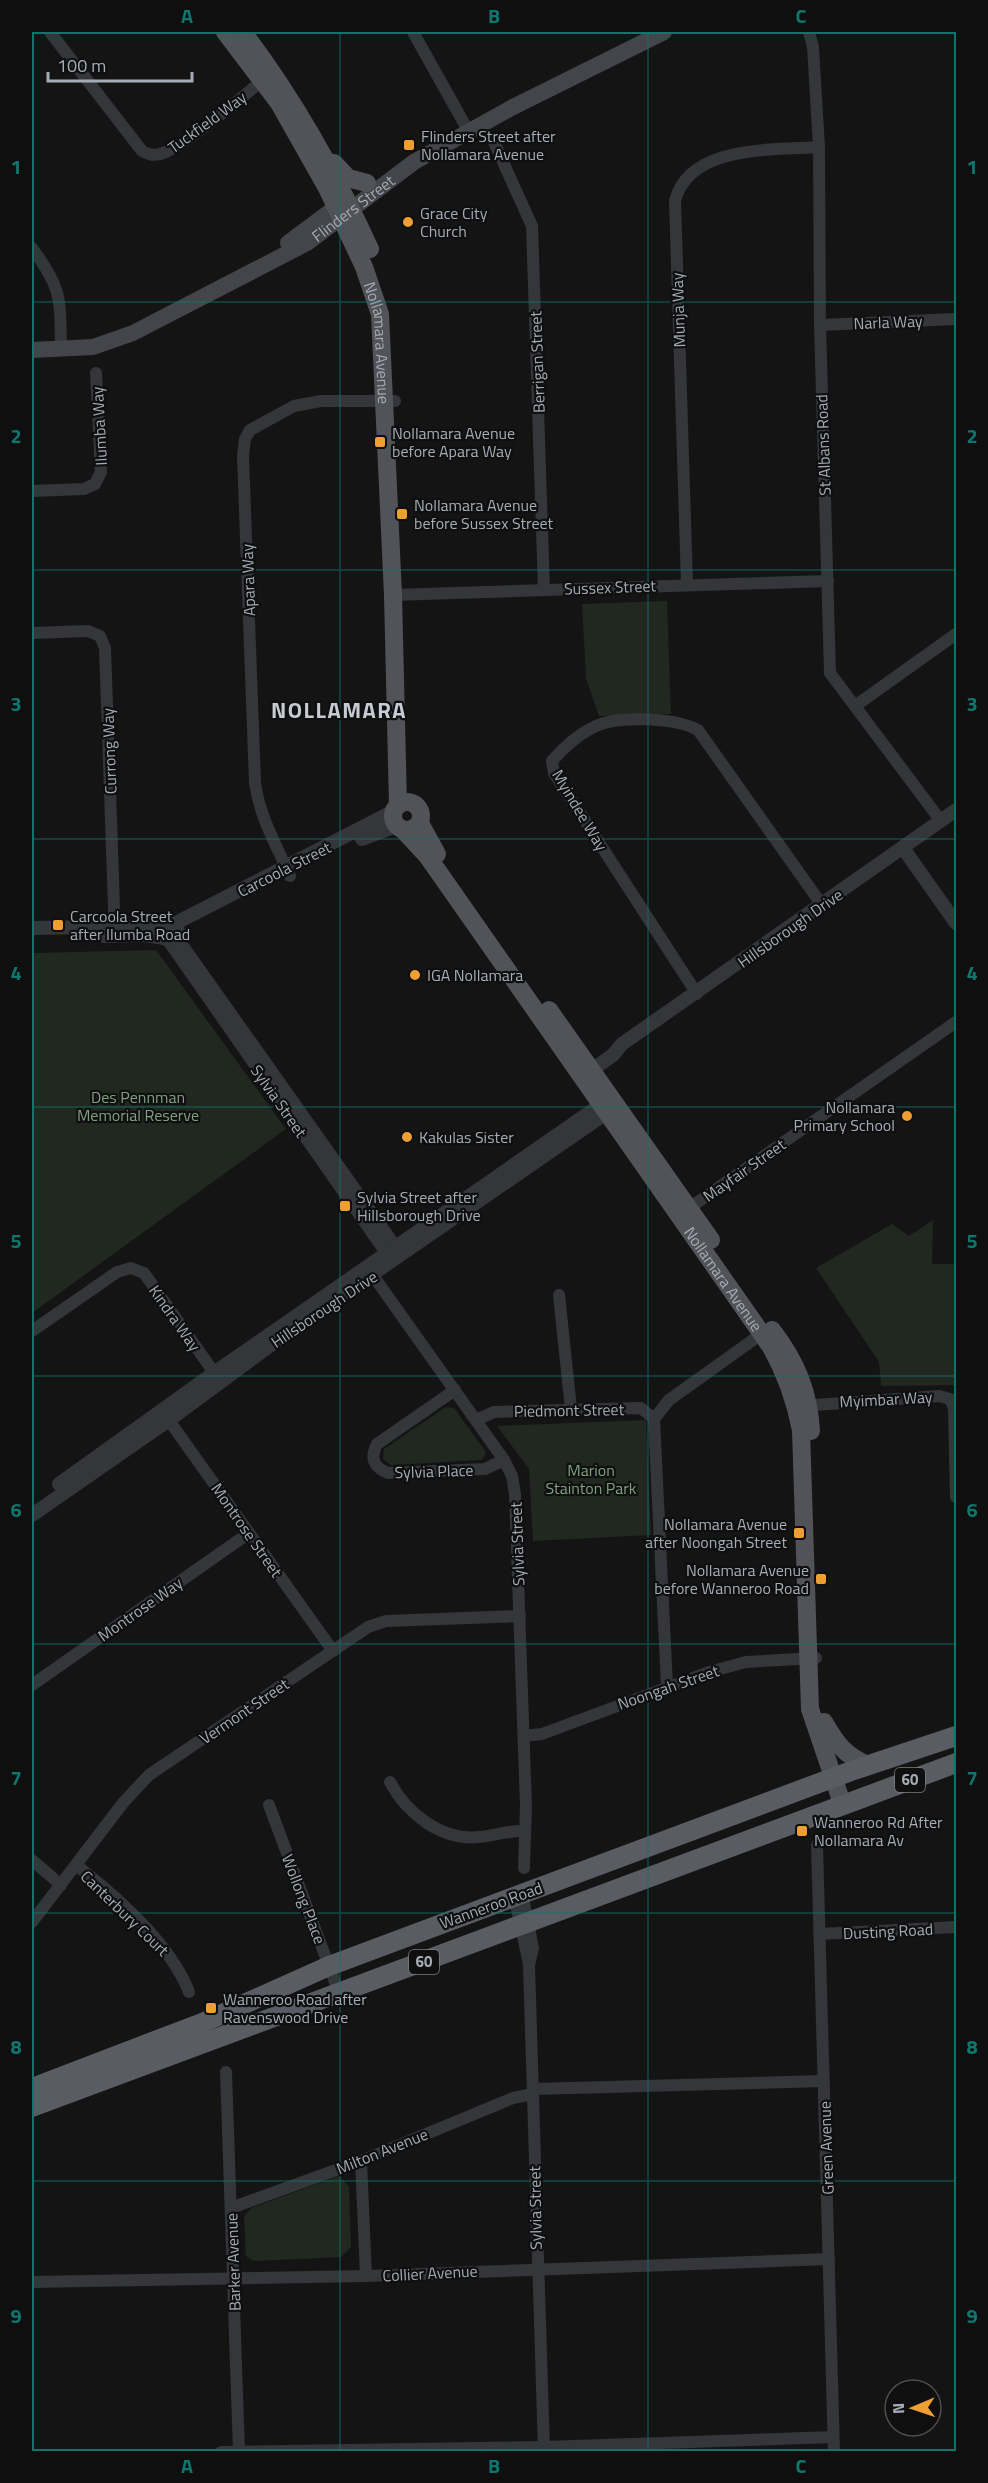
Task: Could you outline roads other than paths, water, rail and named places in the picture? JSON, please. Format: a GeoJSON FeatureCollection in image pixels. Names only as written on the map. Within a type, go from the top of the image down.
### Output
{"type":"FeatureCollection","features":[{"type":"Feature","properties":{"kind":"highway","name":"Wanneroo Road"},"geometry":{"type":"LineString","coordinates":[[32,2088],[202,2023],[329,1966],[837,1776],[957,1736]]}},
{"type":"Feature","properties":{"kind":"highway","name":"Wanneroo Road"},"geometry":{"type":"LineString","coordinates":[[32,2107],[957,1762]]}},
{"type":"Feature","properties":{"kind":"main road","name":"Nollamara Avenue"},"geometry":{"type":"LineString","coordinates":[[225,32],[268,76],[317,144],[344,208],[380,314],[390,401],[403,816],[428,857],[463,900],[585,1069],[766,1330],[789,1353],[803,1406],[801,1430],[812,1658],[810,1709],[821,1746],[837,1776]]}},
{"type":"Feature","properties":{"kind":"main road","name":"Nollamara Avenue"},"geometry":{"type":"LineString","coordinates":[[243,32],[296,132],[344,208]]}},
{"type":"Feature","properties":{"kind":"main road","name":"Flinders Street"},"geometry":{"type":"LineString","coordinates":[[32,350],[99,337],[153,314],[242,269],[344,208],[467,127],[505,99],[641,32]]}},
{"type":"Feature","properties":{"kind":"main road","name":"Flinders Street"},"geometry":{"type":"LineString","coordinates":[[344,208],[367,183],[409,154],[664,32]]}},
{"type":"Feature","properties":{"kind":"main road"},"geometry":{"type":"LineString","coordinates":[[317,144],[348,178],[367,183]]}},
{"type":"Feature","properties":{"kind":"main road","name":"Flinders Street"},"geometry":{"type":"LineString","coordinates":[[32,343],[61,346]]}},
{"type":"Feature","properties":{"kind":"main road","name":"Nollamara Avenue"},"geometry":{"type":"LineString","coordinates":[[812,1658],[824,1722],[837,1776],[847,1804]]}},
{"type":"Feature","properties":{"kind":"main road"},"geometry":{"type":"LineString","coordinates":[[824,1722],[841,1749],[851,1758],[868,1766]]}},
{"type":"Feature","properties":{"kind":"main road"},"geometry":{"type":"LineString","coordinates":[[803,1789],[820,1770],[821,1746]]}},
{"type":"Feature","properties":{"kind":"street","name":"Tuckfield Way"},"geometry":{"type":"LineString","coordinates":[[50,32],[142,151],[150,155],[167,151],[227,110],[268,76]]}},
{"type":"Feature","properties":{"kind":"street"},"geometry":{"type":"LineString","coordinates":[[412,32],[467,127]]}},
{"type":"Feature","properties":{"kind":"street","name":"St Albans Road"},"geometry":{"type":"LineString","coordinates":[[809,32],[813,46],[819,147],[820,325],[830,673],[941,821]]}},
{"type":"Feature","properties":{"kind":"street","name":"Berrigan Street"},"geometry":{"type":"LineString","coordinates":[[494,142],[532,226],[544,590]]}},
{"type":"Feature","properties":{"kind":"street","name":"Munja Way"},"geometry":{"type":"LineString","coordinates":[[687,584],[675,201],[677,190],[691,171],[735,154],[819,147]]}},
{"type":"Feature","properties":{"kind":"street"},"geometry":{"type":"LineString","coordinates":[[32,248],[50,273],[59,293],[61,346]]}},
{"type":"Feature","properties":{"kind":"street","name":"Narla Way"},"geometry":{"type":"LineString","coordinates":[[820,325],[957,319]]}},
{"type":"Feature","properties":{"kind":"street","name":"Ilumba Way"},"geometry":{"type":"LineString","coordinates":[[32,491],[84,489],[95,484],[101,472],[96,373]]}},
{"type":"Feature","properties":{"kind":"street","name":"Apara Way"},"geometry":{"type":"LineString","coordinates":[[288,872],[267,831],[255,783],[243,456],[245,439],[250,430],[294,406],[321,401],[390,401]]}},
{"type":"Feature","properties":{"kind":"street","name":"Sussex Street"},"geometry":{"type":"LineString","coordinates":[[397,595],[828,581]]}},
{"type":"Feature","properties":{"kind":"street","name":"Currong Way"},"geometry":{"type":"LineString","coordinates":[[32,633],[88,631],[100,636],[105,648],[115,931]]}},
{"type":"Feature","properties":{"kind":"street"},"geometry":{"type":"LineString","coordinates":[[855,706],[957,634]]}},
{"type":"Feature","properties":{"kind":"street","name":"Myindee Way"},"geometry":{"type":"LineString","coordinates":[[697,994],[554,774],[552,761],[595,726],[610,721],[671,720],[686,723],[698,730],[822,905]]}},
{"type":"Feature","properties":{"kind":"street","name":"Hillsborough Drive"},"geometry":{"type":"LineString","coordinates":[[585,1069],[610,1047],[622,1044],[697,994],[957,810]]}},
{"type":"Feature","properties":{"kind":"street","name":"Carcoola Street"},"geometry":{"type":"LineString","coordinates":[[36,932],[171,933],[361,835],[403,816]]}},
{"type":"Feature","properties":{"kind":"street"},"geometry":{"type":"LineString","coordinates":[[903,848],[957,923]]}},
{"type":"Feature","properties":{"kind":"street","name":"Sylvia Street"},"geometry":{"type":"LineString","coordinates":[[171,933],[394,1254]]}},
{"type":"Feature","properties":{"kind":"street","name":"Mayfair Street"},"geometry":{"type":"LineString","coordinates":[[684,1212],[957,1022]]}},
{"type":"Feature","properties":{"kind":"street","name":"Hillsborough Drive"},"geometry":{"type":"LineString","coordinates":[[32,1515],[217,1377],[609,1105]]}},
{"type":"Feature","properties":{"kind":"street","name":"Kindra Way"},"geometry":{"type":"LineString","coordinates":[[32,1331],[117,1272],[131,1268],[144,1273],[217,1377]]}},
{"type":"Feature","properties":{"kind":"street","name":"Sylvia Street"},"geometry":{"type":"LineString","coordinates":[[370,1271],[504,1460],[512,1476],[516,1494],[524,1736],[524,1868]]}},
{"type":"Feature","properties":{"kind":"street"},"geometry":{"type":"LineString","coordinates":[[559,1295],[571,1409]]}},
{"type":"Feature","properties":{"kind":"street"},"geometry":{"type":"LineString","coordinates":[[667,1686],[654,1419],[669,1400],[766,1330]]}},
{"type":"Feature","properties":{"kind":"street","name":"Sylvia Place"},"geometry":{"type":"LineString","coordinates":[[455,1390],[377,1444],[372,1453],[373,1462],[379,1469],[388,1473],[485,1469],[504,1460]]}},
{"type":"Feature","properties":{"kind":"street","name":"Myimbar Way"},"geometry":{"type":"LineString","coordinates":[[803,1406],[939,1396],[950,1399],[954,1408],[957,1497]]}},
{"type":"Feature","properties":{"kind":"street","name":"Piedmont Street"},"geometry":{"type":"LineString","coordinates":[[476,1420],[494,1412],[641,1408],[654,1419]]}},
{"type":"Feature","properties":{"kind":"street","name":"Hillsborough Drive"},"geometry":{"type":"LineString","coordinates":[[32,1505],[165,1415]]}},
{"type":"Feature","properties":{"kind":"street","name":"Montrose Street"},"geometry":{"type":"LineString","coordinates":[[165,1415],[333,1651]]}},
{"type":"Feature","properties":{"kind":"street","name":"Montrose Way"},"geometry":{"type":"LineString","coordinates":[[32,1685],[249,1533]]}},
{"type":"Feature","properties":{"kind":"street","name":"Vermont Street"},"geometry":{"type":"LineString","coordinates":[[32,1922],[123,1803],[149,1775],[368,1627],[386,1621],[520,1616]]}},
{"type":"Feature","properties":{"kind":"street","name":"Noongah Street"},"geometry":{"type":"LineString","coordinates":[[524,1736],[542,1734],[667,1686],[746,1662],[812,1658]]}},
{"type":"Feature","properties":{"kind":"street"},"geometry":{"type":"LineString","coordinates":[[390,1782],[400,1800],[411,1812],[449,1835],[465,1838],[483,1837],[501,1831],[525,1831]]}},
{"type":"Feature","properties":{"kind":"street","name":"Wollong Place"},"geometry":{"type":"LineString","coordinates":[[269,1805],[339,1993]]}},
{"type":"Feature","properties":{"kind":"street","name":"Green Avenue"},"geometry":{"type":"LineString","coordinates":[[817,1845],[834,2451]]}},
{"type":"Feature","properties":{"kind":"street"},"geometry":{"type":"LineString","coordinates":[[32,1860],[62,1885]]}},
{"type":"Feature","properties":{"kind":"street","name":"Canterbury Court"},"geometry":{"type":"LineString","coordinates":[[76,1865],[165,1948],[183,1976],[189,1992]]}},
{"type":"Feature","properties":{"kind":"street","name":"Sylvia Street"},"geometry":{"type":"LineString","coordinates":[[518,1895],[533,1948],[529,1965],[536,2268],[544,2449]]}},
{"type":"Feature","properties":{"kind":"street","name":"Dusting Road"},"geometry":{"type":"LineString","coordinates":[[819,1934],[957,1927]]}},
{"type":"Feature","properties":{"kind":"street","name":"Barker Avenue"},"geometry":{"type":"LineString","coordinates":[[226,2072],[239,2451]]}},
{"type":"Feature","properties":{"kind":"street","name":"Milton Avenue"},"geometry":{"type":"LineString","coordinates":[[231,2208],[362,2161],[533,2091],[824,2081]]}},
{"type":"Feature","properties":{"kind":"street"},"geometry":{"type":"LineString","coordinates":[[362,2161],[366,2276]]}},
{"type":"Feature","properties":{"kind":"street","name":"Collier Avenue"},"geometry":{"type":"LineString","coordinates":[[32,2282],[366,2276],[829,2259]]}},
{"type":"Feature","properties":{"kind":"street"},"geometry":{"type":"LineString","coordinates":[[221,2451],[544,2449],[833,2437]]}},
{"type":"Feature","properties":{"kind":"place","name":"Flinders Street after Nollamara Avenue"},"geometry":{"type":"Point","coordinates":[409,145]}},
{"type":"Feature","properties":{"kind":"place","name":"Grace City Church"},"geometry":{"type":"Point","coordinates":[408,222]}},
{"type":"Feature","properties":{"kind":"place","name":"Nollamara Avenue before Apara Way"},"geometry":{"type":"Point","coordinates":[380,442]}},
{"type":"Feature","properties":{"kind":"place","name":"Nollamara Avenue before Sussex Street"},"geometry":{"type":"Point","coordinates":[402,514]}},
{"type":"Feature","properties":{"kind":"place","name":"Carcoola Street after Ilumba Road"},"geometry":{"type":"Point","coordinates":[58,925]}},
{"type":"Feature","properties":{"kind":"place","name":"IGA Nollamara"},"geometry":{"type":"Point","coordinates":[415,975]}},
{"type":"Feature","properties":{"kind":"place","name":"Nollamara Primary School"},"geometry":{"type":"Point","coordinates":[907,1116]}},
{"type":"Feature","properties":{"kind":"place","name":"Kakulas Sister"},"geometry":{"type":"Point","coordinates":[407,1137]}},
{"type":"Feature","properties":{"kind":"place","name":"Sylvia Street after Hillsborough Drive"},"geometry":{"type":"Point","coordinates":[345,1206]}},
{"type":"Feature","properties":{"kind":"place","name":"Nollamara Avenue after Noongah Street"},"geometry":{"type":"Point","coordinates":[799,1533]}},
{"type":"Feature","properties":{"kind":"place","name":"Nollamara Avenue before Wanneroo Road"},"geometry":{"type":"Point","coordinates":[821,1579]}},
{"type":"Feature","properties":{"kind":"place","name":"Wanneroo Rd After Nollamara Av"},"geometry":{"type":"Point","coordinates":[802,1831]}},
{"type":"Feature","properties":{"kind":"place","name":"Wanneroo Road after Ravenswood Drive"},"geometry":{"type":"Point","coordinates":[211,2008]}},
{"type":"Feature","properties":{"kind":"district","name":"NOLLAMARA"},"geometry":{"type":"Point","coordinates":[339,710]}},
{"type":"Feature","properties":{"kind":"park label","name":"Des Pennman Memorial Reserve"},"geometry":{"type":"Point","coordinates":[138,1106]}},
{"type":"Feature","properties":{"kind":"park label","name":"Marion Stainton Park"},"geometry":{"type":"Point","coordinates":[591,1479]}}]}
